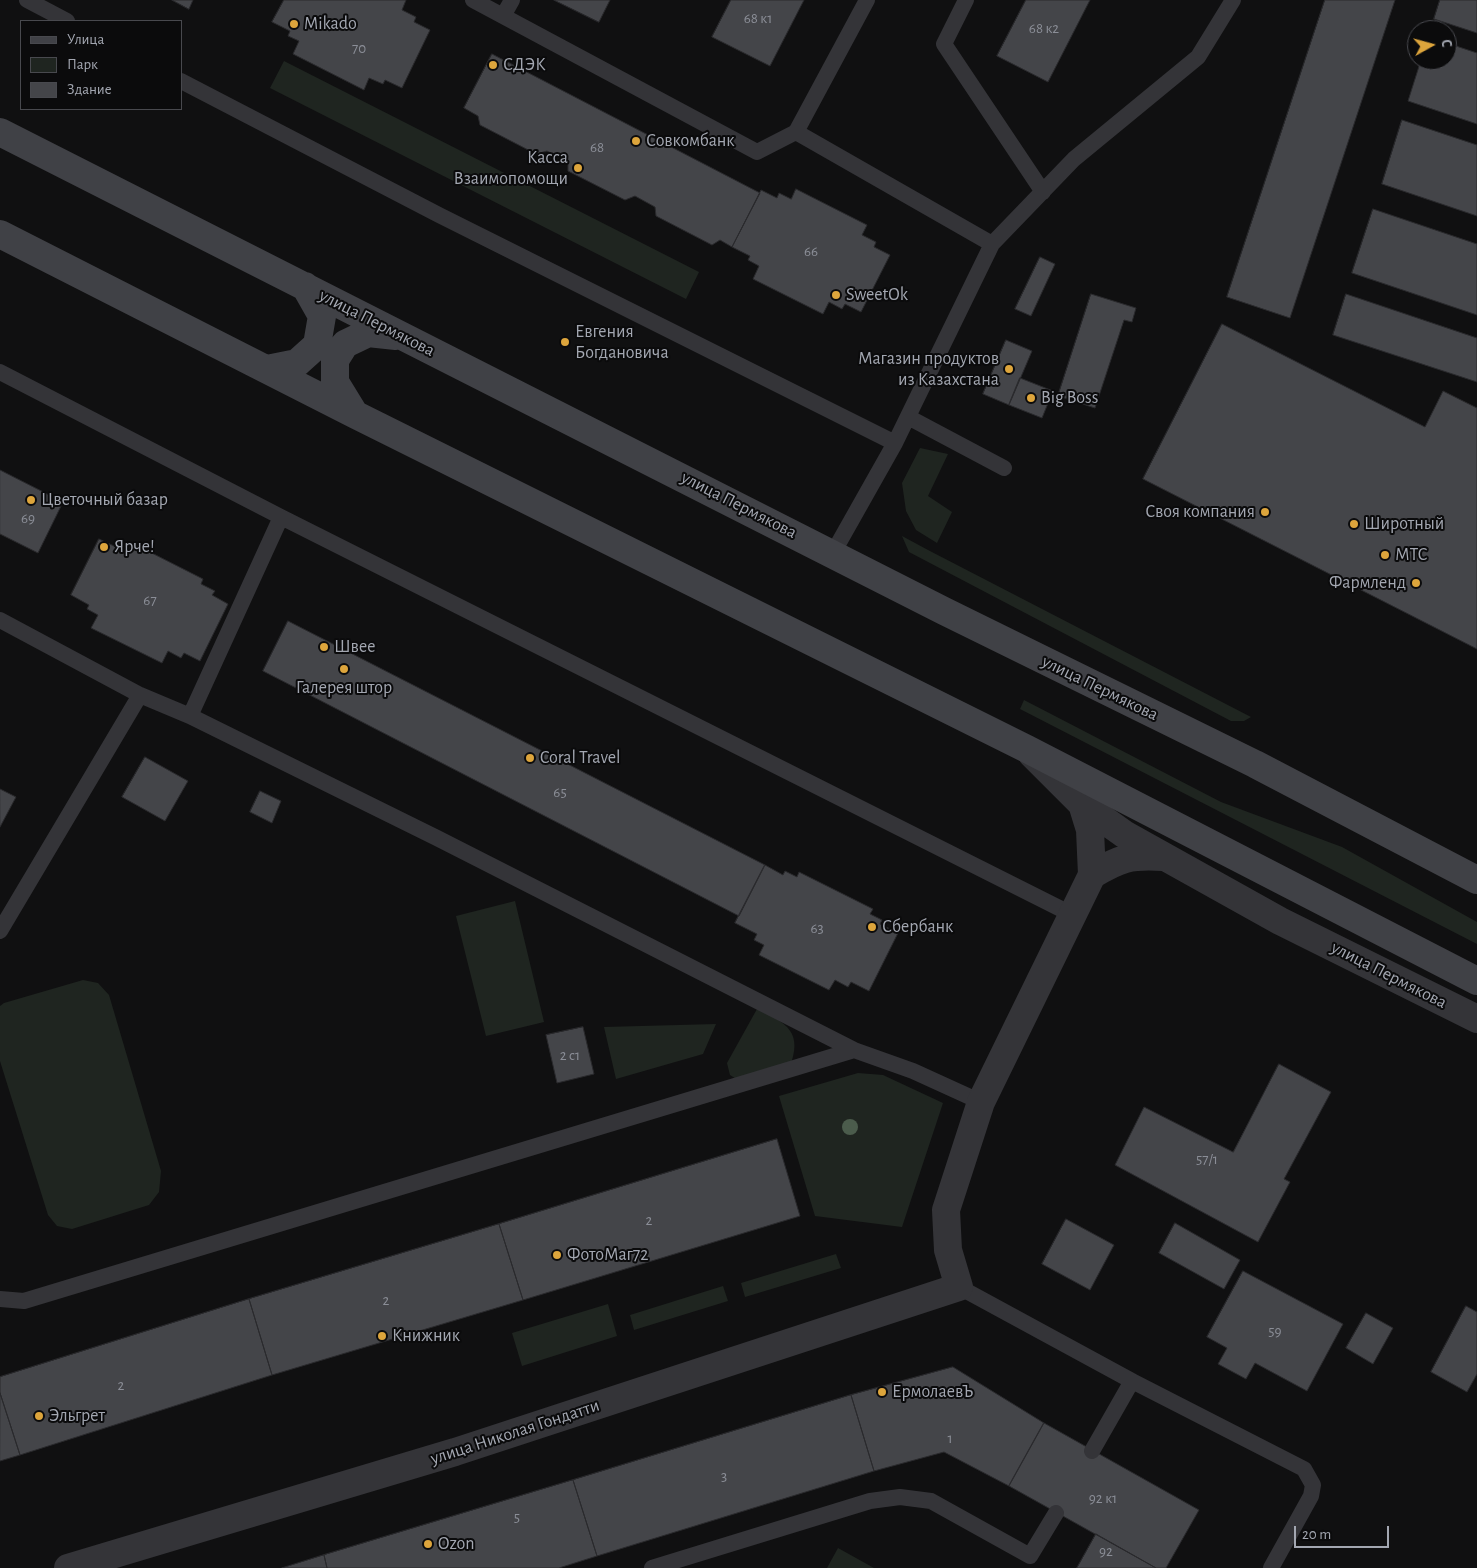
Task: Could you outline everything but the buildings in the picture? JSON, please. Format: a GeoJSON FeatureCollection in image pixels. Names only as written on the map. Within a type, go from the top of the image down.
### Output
{"type":"FeatureCollection","features":[{"type":"Feature","properties":{"kind":"main road","name":"улица Пермякова"},"geometry":{"type":"LineString","coordinates":[[0,132],[944,610],[1255,764],[1477,880]]}},
{"type":"Feature","properties":{"kind":"main road","name":"улица Пермякова"},"geometry":{"type":"LineString","coordinates":[[0,234],[356,415],[1027,749],[1477,981]]}},
{"type":"Feature","properties":{"kind":"main road"},"geometry":{"type":"LineString","coordinates":[[267,369],[297,362],[317,345],[322,316],[305,286]]}},
{"type":"Feature","properties":{"kind":"main road"},"geometry":{"type":"LineString","coordinates":[[356,415],[335,382],[335,360],[345,344],[368,333],[403,337]]}},
{"type":"Feature","properties":{"kind":"street","name":"улица Пермякова"},"geometry":{"type":"LineString","coordinates":[[1027,749],[1082,804],[1124,834],[1280,921],[1477,1019]]}},
{"type":"Feature","properties":{"kind":"street"},"geometry":{"type":"LineString","coordinates":[[959,1287],[948,1250],[946,1210],[981,1102],[1092,875],[1090,830],[1082,804]]}},
{"type":"Feature","properties":{"kind":"street"},"geometry":{"type":"LineString","coordinates":[[1092,875],[1113,862],[1134,856],[1165,857]]}},
{"type":"Feature","properties":{"kind":"street","name":"улица Николая Гондатти"},"geometry":{"type":"LineString","coordinates":[[68,1568],[455,1452],[959,1287]]}},
{"type":"Feature","properties":{"kind":"lane"},"geometry":{"type":"LineString","coordinates":[[27,0],[66,20]]}},
{"type":"Feature","properties":{"kind":"lane"},"geometry":{"type":"LineString","coordinates":[[472,0],[757,152],[796,132],[868,0]]}},
{"type":"Feature","properties":{"kind":"lane"},"geometry":{"type":"LineString","coordinates":[[503,16],[512,0]]}},
{"type":"Feature","properties":{"kind":"lane"},"geometry":{"type":"LineString","coordinates":[[966,0],[944,44],[1043,192]]}},
{"type":"Feature","properties":{"kind":"lane"},"geometry":{"type":"LineString","coordinates":[[833,553],[908,417],[992,244],[1074,159],[1198,57],[1233,0]]}},
{"type":"Feature","properties":{"kind":"lane"},"geometry":{"type":"LineString","coordinates":[[182,81],[440,215],[895,442]]}},
{"type":"Feature","properties":{"kind":"lane"},"geometry":{"type":"LineString","coordinates":[[796,132],[992,244]]}},
{"type":"Feature","properties":{"kind":"lane"},"geometry":{"type":"LineString","coordinates":[[0,372],[281,517],[1073,915]]}},
{"type":"Feature","properties":{"kind":"lane"},"geometry":{"type":"LineString","coordinates":[[908,417],[1004,468]]}},
{"type":"Feature","properties":{"kind":"lane"},"geometry":{"type":"LineString","coordinates":[[190,716],[281,517]]}},
{"type":"Feature","properties":{"kind":"lane"},"geometry":{"type":"LineString","coordinates":[[0,620],[140,695],[190,716],[446,843],[854,1050],[913,1072],[981,1102]]}},
{"type":"Feature","properties":{"kind":"lane"},"geometry":{"type":"LineString","coordinates":[[0,931],[140,695]]}},
{"type":"Feature","properties":{"kind":"lane"},"geometry":{"type":"LineString","coordinates":[[0,1299],[24,1301],[854,1050]]}},
{"type":"Feature","properties":{"kind":"lane"},"geometry":{"type":"LineString","coordinates":[[959,1287],[1132,1381],[1304,1469],[1310,1476],[1313,1485],[1311,1496],[1271,1568]]}},
{"type":"Feature","properties":{"kind":"lane"},"geometry":{"type":"LineString","coordinates":[[1092,1451],[1132,1381]]}},
{"type":"Feature","properties":{"kind":"lane"},"geometry":{"type":"LineString","coordinates":[[652,1568],[870,1501],[900,1497],[932,1501],[1027,1562],[1056,1513]]}},
{"type":"Feature","properties":{"kind":"green space"},"geometry":{"type":"Polygon","coordinates":[[[284,61],[699,272],[686,299],[270,88],[284,61]]]}},
{"type":"Feature","properties":{"kind":"green space"},"geometry":{"type":"Polygon","coordinates":[[[920,448],[948,454],[928,496],[952,512],[937,543],[916,530],[906,511],[902,483],[920,448]]]}},
{"type":"Feature","properties":{"kind":"green space"},"geometry":{"type":"Polygon","coordinates":[[[902,536],[1251,717],[1244,721],[1231,721],[909,552],[902,536]]]}},
{"type":"Feature","properties":{"kind":"green space"},"geometry":{"type":"Polygon","coordinates":[[[1024,700],[1221,802],[1342,847],[1477,922],[1477,944],[1020,709],[1024,700]]]}},
{"type":"Feature","properties":{"kind":"green space"},"geometry":{"type":"Polygon","coordinates":[[[515,901],[544,1022],[486,1036],[456,916],[515,901]]]}},
{"type":"Feature","properties":{"kind":"green space"},"geometry":{"type":"Polygon","coordinates":[[[83,980],[98,983],[109,995],[161,1171],[159,1192],[149,1205],[72,1229],[57,1226],[48,1215],[0,1061],[0,1006],[4,1003],[83,980]]]}},
{"type":"Feature","properties":{"kind":"green space"},"geometry":{"type":"Polygon","coordinates":[[[757,1009],[784,1024],[790,1030],[795,1046],[789,1069],[744,1084],[730,1075],[727,1063],[757,1009]]]}},
{"type":"Feature","properties":{"kind":"green space"},"geometry":{"type":"Polygon","coordinates":[[[716,1024],[703,1054],[616,1079],[604,1027],[716,1024]]]}},
{"type":"Feature","properties":{"kind":"green space"},"geometry":{"type":"Polygon","coordinates":[[[858,1073],[883,1075],[943,1103],[902,1227],[815,1216],[779,1096],[858,1073]]]}},
{"type":"Feature","properties":{"kind":"green space"},"geometry":{"type":"Polygon","coordinates":[[[836,1254],[841,1268],[745,1297],[741,1283],[836,1254]]]}},
{"type":"Feature","properties":{"kind":"green space"},"geometry":{"type":"Polygon","coordinates":[[[723,1286],[728,1301],[634,1330],[630,1315],[723,1286]]]}},
{"type":"Feature","properties":{"kind":"green space"},"geometry":{"type":"Polygon","coordinates":[[[608,1304],[617,1336],[522,1366],[512,1333],[608,1304]]]}},
{"type":"Feature","properties":{"kind":"green space"},"geometry":{"type":"Polygon","coordinates":[[[838,1548],[874,1568],[827,1568],[838,1548]]]}},
{"type":"Feature","properties":{"kind":"place","name":"Mikado"},"geometry":{"type":"Point","coordinates":[294,24]}},
{"type":"Feature","properties":{"kind":"place","name":"СДЭК"},"geometry":{"type":"Point","coordinates":[493,65]}},
{"type":"Feature","properties":{"kind":"place","name":"Совкомбанк"},"geometry":{"type":"Point","coordinates":[636,141]}},
{"type":"Feature","properties":{"kind":"place","name":"Касса Взаимопомощи"},"geometry":{"type":"Point","coordinates":[578,168]}},
{"type":"Feature","properties":{"kind":"place","name":"SweetOk"},"geometry":{"type":"Point","coordinates":[836,295]}},
{"type":"Feature","properties":{"kind":"place","name":"Евгения Богдановича"},"geometry":{"type":"Point","coordinates":[565,342]}},
{"type":"Feature","properties":{"kind":"place","name":"Магазин продуктов из Казахстана"},"geometry":{"type":"Point","coordinates":[1009,369]}},
{"type":"Feature","properties":{"kind":"place","name":"Big Boss"},"geometry":{"type":"Point","coordinates":[1031,398]}},
{"type":"Feature","properties":{"kind":"place","name":"Цветочный базар"},"geometry":{"type":"Point","coordinates":[31,500]}},
{"type":"Feature","properties":{"kind":"place","name":"Своя компания"},"geometry":{"type":"Point","coordinates":[1265,512]}},
{"type":"Feature","properties":{"kind":"place","name":"Широтный"},"geometry":{"type":"Point","coordinates":[1354,524]}},
{"type":"Feature","properties":{"kind":"place","name":"Ярче!"},"geometry":{"type":"Point","coordinates":[104,547]}},
{"type":"Feature","properties":{"kind":"place","name":"МТС"},"geometry":{"type":"Point","coordinates":[1385,555]}},
{"type":"Feature","properties":{"kind":"place","name":"Фармленд"},"geometry":{"type":"Point","coordinates":[1416,583]}},
{"type":"Feature","properties":{"kind":"place","name":"Швее"},"geometry":{"type":"Point","coordinates":[324,647]}},
{"type":"Feature","properties":{"kind":"place","name":"Галерея штор"},"geometry":{"type":"Point","coordinates":[344,669]}},
{"type":"Feature","properties":{"kind":"place","name":"Coral Travel"},"geometry":{"type":"Point","coordinates":[530,758]}},
{"type":"Feature","properties":{"kind":"place","name":"Сбербанк"},"geometry":{"type":"Point","coordinates":[872,927]}},
{"type":"Feature","properties":{"kind":"place","name":"ФотоМаг72"},"geometry":{"type":"Point","coordinates":[557,1255]}},
{"type":"Feature","properties":{"kind":"place","name":"Книжник"},"geometry":{"type":"Point","coordinates":[382,1336]}},
{"type":"Feature","properties":{"kind":"place","name":"ЕрмолаевЪ"},"geometry":{"type":"Point","coordinates":[882,1392]}},
{"type":"Feature","properties":{"kind":"place","name":"Эльгрет"},"geometry":{"type":"Point","coordinates":[39,1416]}},
{"type":"Feature","properties":{"kind":"place","name":"Ozon"},"geometry":{"type":"Point","coordinates":[428,1544]}}]}
